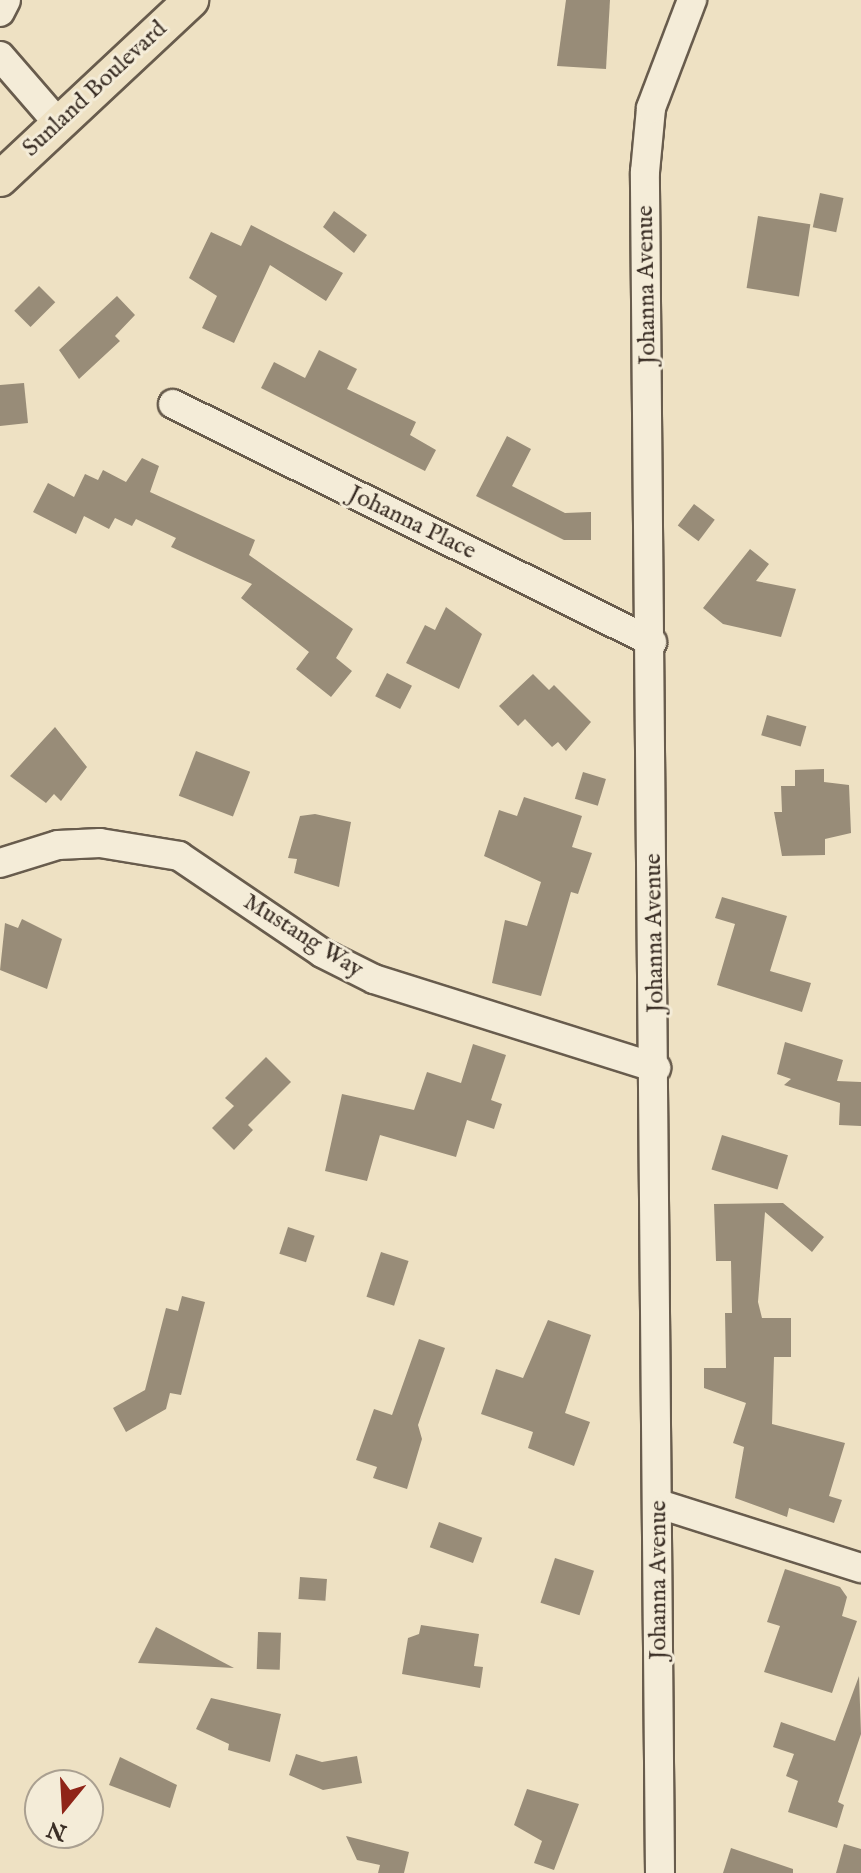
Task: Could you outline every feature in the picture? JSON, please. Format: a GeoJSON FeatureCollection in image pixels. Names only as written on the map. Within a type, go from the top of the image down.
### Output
{"type":"FeatureCollection","features":[{"type":"Feature","properties":{"kind":"main road","name":"Sunland Boulevard"},"geometry":{"type":"LineString","coordinates":[[0,179],[191,0]]}},
{"type":"Feature","properties":{"kind":"street"},"geometry":{"type":"LineString","coordinates":[[0,12],[6,0]]}},
{"type":"Feature","properties":{"kind":"street","name":"Johanna Avenue"},"geometry":{"type":"LineString","coordinates":[[660,1873],[659,1504],[653,1310],[656,1068],[645,172],[651,108],[692,0]]}},
{"type":"Feature","properties":{"kind":"street"},"geometry":{"type":"LineString","coordinates":[[0,56],[58,123]]}},
{"type":"Feature","properties":{"kind":"street","name":"Johanna Place"},"geometry":{"type":"LineString","coordinates":[[173,404],[652,642]]}},
{"type":"Feature","properties":{"kind":"street","name":"Mustang Way"},"geometry":{"type":"LineString","coordinates":[[0,863],[58,845],[100,843],[179,856],[322,953],[374,979],[656,1068]]}},
{"type":"Feature","properties":{"kind":"street"},"geometry":{"type":"LineString","coordinates":[[659,1504],[861,1568]]}},
{"type":"Feature","properties":{"kind":"building"},"geometry":{"type":"Polygon","coordinates":[[[566,0],[610,0],[606,69],[557,66],[566,0]]]}},
{"type":"Feature","properties":{"kind":"building"},"geometry":{"type":"Polygon","coordinates":[[[820,193],[843,198],[836,232],[813,227],[820,193]]]}},
{"type":"Feature","properties":{"kind":"building"},"geometry":{"type":"Polygon","coordinates":[[[334,211],[367,235],[354,253],[323,227],[334,211]]]}},
{"type":"Feature","properties":{"kind":"building"},"geometry":{"type":"Polygon","coordinates":[[[758,216],[810,224],[799,296],[747,288],[758,216]]]}},
{"type":"Feature","properties":{"kind":"building"},"geometry":{"type":"Polygon","coordinates":[[[251,225],[343,273],[326,301],[270,265],[234,343],[202,328],[217,296],[189,278],[211,232],[241,246],[251,225]]]}},
{"type":"Feature","properties":{"kind":"building"},"geometry":{"type":"Polygon","coordinates":[[[39,286],[55,302],[31,327],[14,311],[39,286]]]}},
{"type":"Feature","properties":{"kind":"building"},"geometry":{"type":"Polygon","coordinates":[[[117,296],[135,315],[115,336],[120,341],[79,379],[59,350],[117,296]]]}},
{"type":"Feature","properties":{"kind":"building"},"geometry":{"type":"Polygon","coordinates":[[[319,350],[357,369],[347,389],[416,422],[410,435],[436,450],[425,471],[261,388],[274,362],[305,378],[319,350]]]}},
{"type":"Feature","properties":{"kind":"building"},"geometry":{"type":"Polygon","coordinates":[[[24,383],[28,423],[0,426],[0,385],[24,383]]]}},
{"type":"Feature","properties":{"kind":"building"},"geometry":{"type":"Polygon","coordinates":[[[507,436],[531,449],[512,486],[565,513],[591,512],[591,540],[564,540],[476,496],[507,436]]]}},
{"type":"Feature","properties":{"kind":"building"},"geometry":{"type":"Polygon","coordinates":[[[142,458],[159,466],[150,492],[255,540],[249,555],[353,629],[336,658],[352,671],[331,697],[296,669],[309,652],[241,598],[252,584],[171,547],[176,538],[136,519],[132,526],[115,518],[109,529],[84,516],[76,534],[33,512],[48,483],[74,497],[85,474],[98,480],[103,470],[126,482],[142,458]]]}},
{"type":"Feature","properties":{"kind":"building"},"geometry":{"type":"Polygon","coordinates":[[[694,504],[715,520],[699,541],[678,526],[694,504]]]}},
{"type":"Feature","properties":{"kind":"building"},"geometry":{"type":"Polygon","coordinates":[[[750,549],[769,564],[756,581],[796,589],[781,637],[723,624],[703,608],[750,549]]]}},
{"type":"Feature","properties":{"kind":"building"},"geometry":{"type":"Polygon","coordinates":[[[446,607],[482,634],[459,689],[406,663],[425,625],[435,630],[446,607]]]}},
{"type":"Feature","properties":{"kind":"building"},"geometry":{"type":"Polygon","coordinates":[[[387,673],[412,686],[400,709],[375,696],[387,673]]]}},
{"type":"Feature","properties":{"kind":"building"},"geometry":{"type":"Polygon","coordinates":[[[533,674],[549,690],[554,685],[591,722],[566,751],[558,742],[552,747],[525,719],[518,726],[499,706],[533,674]]]}},
{"type":"Feature","properties":{"kind":"building"},"geometry":{"type":"Polygon","coordinates":[[[767,715],[806,726],[801,746],[761,735],[767,715]]]}},
{"type":"Feature","properties":{"kind":"building"},"geometry":{"type":"Polygon","coordinates":[[[55,727],[87,767],[61,801],[54,794],[46,803],[10,776],[55,727]]]}},
{"type":"Feature","properties":{"kind":"building"},"geometry":{"type":"Polygon","coordinates":[[[196,751],[250,772],[233,817],[179,796],[196,751]]]}},
{"type":"Feature","properties":{"kind":"building"},"geometry":{"type":"Polygon","coordinates":[[[824,769],[824,782],[849,785],[851,833],[825,839],[825,855],[782,856],[774,812],[782,812],[781,786],[795,786],[795,770],[824,769]]]}},
{"type":"Feature","properties":{"kind":"building"},"geometry":{"type":"Polygon","coordinates":[[[583,772],[606,779],[598,806],[575,799],[583,772]]]}},
{"type":"Feature","properties":{"kind":"building"},"geometry":{"type":"Polygon","coordinates":[[[524,797],[582,816],[572,847],[592,853],[578,894],[571,892],[541,996],[492,983],[505,920],[527,926],[541,882],[484,856],[499,810],[517,816],[524,797]]]}},
{"type":"Feature","properties":{"kind":"building"},"geometry":{"type":"Polygon","coordinates":[[[315,814],[351,822],[339,887],[294,873],[297,859],[288,858],[300,816],[315,814]]]}},
{"type":"Feature","properties":{"kind":"building"},"geometry":{"type":"Polygon","coordinates":[[[722,897],[787,916],[770,971],[811,983],[802,1012],[717,985],[735,924],[715,918],[722,897]]]}},
{"type":"Feature","properties":{"kind":"building"},"geometry":{"type":"Polygon","coordinates":[[[22,919],[62,939],[47,989],[0,970],[5,923],[18,928],[22,919]]]}},
{"type":"Feature","properties":{"kind":"building"},"geometry":{"type":"Polygon","coordinates":[[[785,1042],[843,1060],[837,1081],[861,1082],[861,1126],[839,1125],[840,1103],[784,1085],[791,1079],[777,1074],[785,1042]]]}},
{"type":"Feature","properties":{"kind":"building"},"geometry":{"type":"Polygon","coordinates":[[[473,1044],[506,1055],[491,1100],[502,1104],[494,1129],[467,1120],[456,1157],[380,1135],[367,1181],[325,1171],[342,1094],[414,1110],[427,1072],[461,1083],[473,1044]]]}},
{"type":"Feature","properties":{"kind":"building"},"geometry":{"type":"Polygon","coordinates":[[[266,1057],[291,1082],[248,1125],[253,1130],[234,1150],[212,1128],[234,1106],[225,1098],[266,1057]]]}},
{"type":"Feature","properties":{"kind":"building"},"geometry":{"type":"Polygon","coordinates":[[[722,1135],[788,1155],[777,1190],[711,1169],[722,1135]]]}},
{"type":"Feature","properties":{"kind":"building"},"geometry":{"type":"Polygon","coordinates":[[[783,1203],[824,1237],[812,1252],[765,1212],[758,1302],[762,1318],[791,1318],[791,1357],[774,1357],[772,1424],[845,1443],[829,1496],[842,1500],[834,1523],[789,1508],[787,1517],[735,1498],[744,1447],[733,1443],[746,1403],[704,1388],[704,1368],[726,1368],[725,1313],[732,1313],[731,1261],[716,1261],[714,1204],[783,1203]]]}},
{"type":"Feature","properties":{"kind":"building"},"geometry":{"type":"Polygon","coordinates":[[[288,1227],[315,1236],[306,1262],[279,1254],[288,1227]]]}},
{"type":"Feature","properties":{"kind":"building"},"geometry":{"type":"Polygon","coordinates":[[[381,1252],[409,1261],[394,1306],[366,1297],[381,1252]]]}},
{"type":"Feature","properties":{"kind":"building"},"geometry":{"type":"Polygon","coordinates":[[[182,1296],[205,1302],[181,1395],[170,1393],[166,1409],[126,1432],[113,1408],[145,1390],[166,1308],[178,1311],[182,1296]]]}},
{"type":"Feature","properties":{"kind":"building"},"geometry":{"type":"Polygon","coordinates":[[[548,1320],[591,1335],[565,1413],[590,1422],[574,1466],[528,1448],[533,1432],[481,1414],[496,1369],[523,1378],[548,1320]]]}},
{"type":"Feature","properties":{"kind":"building"},"geometry":{"type":"Polygon","coordinates":[[[419,1339],[445,1348],[418,1425],[422,1439],[407,1489],[373,1478],[377,1467],[356,1460],[374,1409],[392,1415],[419,1339]]]}},
{"type":"Feature","properties":{"kind":"building"},"geometry":{"type":"Polygon","coordinates":[[[439,1522],[482,1538],[473,1563],[430,1547],[439,1522]]]}},
{"type":"Feature","properties":{"kind":"building"},"geometry":{"type":"Polygon","coordinates":[[[555,1558],[594,1571],[579,1615],[540,1603],[555,1558]]]}},
{"type":"Feature","properties":{"kind":"building"},"geometry":{"type":"Polygon","coordinates":[[[785,1569],[840,1587],[847,1597],[842,1616],[857,1621],[832,1693],[764,1672],[780,1626],[767,1622],[785,1569]]]}},
{"type":"Feature","properties":{"kind":"building"},"geometry":{"type":"Polygon","coordinates":[[[300,1577],[327,1579],[325,1601],[298,1599],[300,1577]]]}},
{"type":"Feature","properties":{"kind":"building"},"geometry":{"type":"Polygon","coordinates":[[[421,1625],[479,1634],[474,1666],[483,1667],[480,1688],[402,1674],[408,1638],[419,1634],[421,1625]]]}},
{"type":"Feature","properties":{"kind":"building"},"geometry":{"type":"Polygon","coordinates":[[[156,1627],[234,1668],[138,1663],[156,1627]]]}},
{"type":"Feature","properties":{"kind":"building"},"geometry":{"type":"Polygon","coordinates":[[[258,1632],[281,1633],[280,1670],[257,1669],[258,1632]]]}},
{"type":"Feature","properties":{"kind":"building"},"geometry":{"type":"Polygon","coordinates":[[[859,1676],[861,1734],[838,1802],[844,1805],[837,1828],[788,1812],[798,1781],[786,1776],[794,1754],[773,1747],[781,1722],[835,1741],[859,1676]]]}},
{"type":"Feature","properties":{"kind":"building"},"geometry":{"type":"Polygon","coordinates":[[[211,1698],[281,1714],[270,1762],[228,1750],[229,1744],[196,1729],[211,1698]]]}},
{"type":"Feature","properties":{"kind":"building"},"geometry":{"type":"Polygon","coordinates":[[[296,1754],[322,1762],[357,1756],[362,1783],[323,1790],[289,1775],[296,1754]]]}},
{"type":"Feature","properties":{"kind":"building"},"geometry":{"type":"Polygon","coordinates":[[[120,1757],[177,1785],[170,1808],[109,1785],[120,1757]]]}},
{"type":"Feature","properties":{"kind":"building"},"geometry":{"type":"Polygon","coordinates":[[[527,1789],[579,1804],[554,1870],[534,1863],[542,1841],[514,1825],[527,1789]]]}},
{"type":"Feature","properties":{"kind":"building"},"geometry":{"type":"Polygon","coordinates":[[[346,1836],[409,1852],[404,1873],[378,1873],[380,1865],[357,1860],[346,1836]]]}},
{"type":"Feature","properties":{"kind":"building"},"geometry":{"type":"Polygon","coordinates":[[[844,1844],[861,1849],[861,1873],[836,1873],[844,1844]]]}},
{"type":"Feature","properties":{"kind":"building"},"geometry":{"type":"Polygon","coordinates":[[[731,1848],[793,1869],[793,1873],[723,1873],[731,1848]]]}}]}
